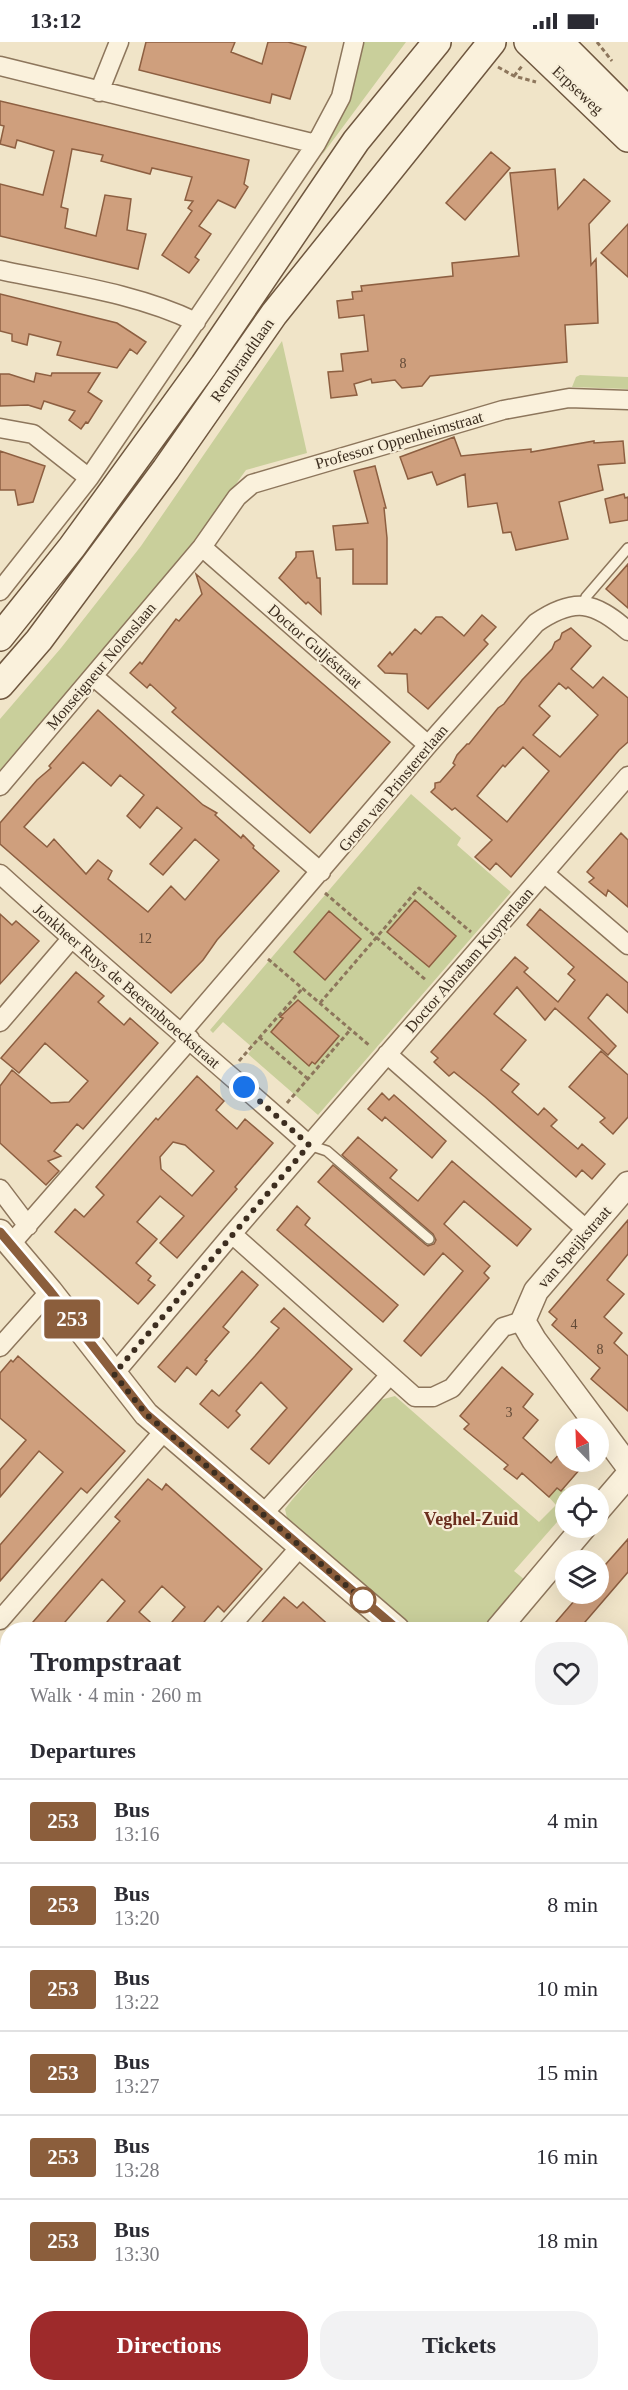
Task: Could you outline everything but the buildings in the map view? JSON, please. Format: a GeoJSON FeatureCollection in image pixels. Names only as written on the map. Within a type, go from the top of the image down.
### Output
{"type":"FeatureCollection","features":[{"type":"Feature","properties":{"kind":"main road","name":"Rembrandtlaan"},"geometry":{"type":"LineString","coordinates":[[0,638],[72,547],[204,364],[356,141],[437,42]]}},
{"type":"Feature","properties":{"kind":"main road","name":"Rembrandtlaan"},"geometry":{"type":"LineString","coordinates":[[0,685],[39,640],[124,526],[274,314],[492,42]]}},
{"type":"Feature","properties":{"kind":"main road","name":"Erpseweg"},"geometry":{"type":"LineString","coordinates":[[528,42],[628,138]]}},
{"type":"Feature","properties":{"kind":"main road","name":"Erpseweg"},"geometry":{"type":"LineString","coordinates":[[560,42],[628,111]]}},
{"type":"Feature","properties":{"kind":"street"},"geometry":{"type":"LineString","coordinates":[[99,92],[119,42]]}},
{"type":"Feature","properties":{"kind":"street"},"geometry":{"type":"LineString","coordinates":[[0,591],[89,478],[316,144],[340,97],[354,42]]}},
{"type":"Feature","properties":{"kind":"street"},"geometry":{"type":"LineString","coordinates":[[0,66],[316,144]]}},
{"type":"Feature","properties":{"kind":"street"},"geometry":{"type":"LineString","coordinates":[[0,270],[121,297],[174,311],[196,321]]}},
{"type":"Feature","properties":{"kind":"street","name":"Professor Oppenheimstraat"},"geometry":{"type":"LineString","coordinates":[[202,547],[237,497],[252,484],[503,410],[569,398],[628,400]]}},
{"type":"Feature","properties":{"kind":"street"},"geometry":{"type":"LineString","coordinates":[[0,428],[33,434],[89,478]]}},
{"type":"Feature","properties":{"kind":"street","name":"Monseigneur Nolenslaan"},"geometry":{"type":"LineString","coordinates":[[0,786],[202,547]]}},
{"type":"Feature","properties":{"kind":"street","name":"Doctor Guljéstraat"},"geometry":{"type":"LineString","coordinates":[[202,547],[428,745]]}},
{"type":"Feature","properties":{"kind":"street","name":"Groen van Prinstererlaan"},"geometry":{"type":"LineString","coordinates":[[5,1238],[28,1226],[186,1036],[255,948],[428,745],[536,623],[554,611],[568,606],[582,606]]}},
{"type":"Feature","properties":{"kind":"street"},"geometry":{"type":"LineString","coordinates":[[582,606],[611,616],[628,631]]}},
{"type":"Feature","properties":{"kind":"street"},"geometry":{"type":"LineString","coordinates":[[93,676],[317,877]]}},
{"type":"Feature","properties":{"kind":"street","name":"Doctor Abraham Kuyperlaan"},"geometry":{"type":"LineString","coordinates":[[114,1374],[628,776]]}},
{"type":"Feature","properties":{"kind":"street"},"geometry":{"type":"LineString","coordinates":[[544,873],[628,945]]}},
{"type":"Feature","properties":{"kind":"street","name":"Jonkheer Ruys de Beerenbroeckstraat"},"geometry":{"type":"LineString","coordinates":[[0,874],[71,939],[186,1036],[309,1145]]}},
{"type":"Feature","properties":{"kind":"street"},"geometry":{"type":"LineString","coordinates":[[0,1022],[71,939]]}},
{"type":"Feature","properties":{"kind":"street"},"geometry":{"type":"LineString","coordinates":[[386,1056],[588,1231]]}},
{"type":"Feature","properties":{"kind":"street","name":"van Speijkstraat"},"geometry":{"type":"LineString","coordinates":[[524,1321],[536,1291],[628,1184]]}},
{"type":"Feature","properties":{"kind":"street"},"geometry":{"type":"LineString","coordinates":[[0,1189],[28,1226]]}},
{"type":"Feature","properties":{"kind":"street"},"geometry":{"type":"LineString","coordinates":[[232,1234],[415,1397],[433,1397],[452,1388],[503,1328],[524,1321],[534,1340],[628,1466]]}},
{"type":"Feature","properties":{"kind":"street"},"geometry":{"type":"LineString","coordinates":[[5,1238],[50,1291],[146,1414],[389,1622]]}},
{"type":"Feature","properties":{"kind":"street"},"geometry":{"type":"LineString","coordinates":[[0,1347],[50,1291]]}},
{"type":"Feature","properties":{"kind":"street"},"geometry":{"type":"LineString","coordinates":[[263,1514],[390,1375]]}},
{"type":"Feature","properties":{"kind":"street"},"geometry":{"type":"LineString","coordinates":[[0,1620],[165,1431]]}},
{"type":"Feature","properties":{"kind":"street"},"geometry":{"type":"LineString","coordinates":[[609,1497],[628,1475]]}},
{"type":"Feature","properties":{"kind":"street"},"geometry":{"type":"LineString","coordinates":[[504,1622],[575,1538]]}},
{"type":"Feature","properties":{"kind":"street"},"geometry":{"type":"LineString","coordinates":[[234,1622],[301,1546]]}},
{"type":"Feature","properties":{"kind":"lane"},"geometry":{"type":"LineString","coordinates":[[582,606],[586,597],[628,548]]}},
{"type":"Feature","properties":{"kind":"lane"},"geometry":{"type":"LineString","coordinates":[[309,1145],[327,1151],[429,1239]]}},
{"type":"Feature","properties":{"kind":"path"},"geometry":{"type":"LineString","coordinates":[[317,877],[376,938],[440,993]]}},
{"type":"Feature","properties":{"kind":"path"},"geometry":{"type":"LineString","coordinates":[[320,1003],[419,888],[484,943]]}},
{"type":"Feature","properties":{"kind":"path"},"geometry":{"type":"LineString","coordinates":[[255,948],[386,1056]]}},
{"type":"Feature","properties":{"kind":"path"},"geometry":{"type":"LineString","coordinates":[[228,1073],[302,988]]}},
{"type":"Feature","properties":{"kind":"path"},"geometry":{"type":"LineString","coordinates":[[276,1115],[351,1029]]}},
{"type":"Feature","properties":{"kind":"path"},"geometry":{"type":"LineString","coordinates":[[259,1037],[308,1079]]}},
{"type":"Feature","properties":{"kind":"green space"},"geometry":{"type":"Polygon","coordinates":[[[361,42],[406,42],[322,155],[338,119],[361,42]]]}},
{"type":"Feature","properties":{"kind":"green space"},"geometry":{"type":"Polygon","coordinates":[[[282,341],[307,453],[246,470],[192,545],[0,770],[0,719],[61,648],[141,546],[282,341]]]}},
{"type":"Feature","properties":{"kind":"green space"},"geometry":{"type":"Polygon","coordinates":[[[580,375],[628,377],[628,389],[572,387],[576,377],[580,375]]]}},
{"type":"Feature","properties":{"kind":"green space"},"geometry":{"type":"Polygon","coordinates":[[[411,794],[461,838],[457,845],[511,892],[318,1115],[248,1054],[253,1048],[223,1022],[213,1033],[210,1030],[411,794]]]}},
{"type":"Feature","properties":{"kind":"green space"},"geometry":{"type":"Polygon","coordinates":[[[395,1396],[539,1522],[555,1506],[555,1524],[514,1571],[525,1580],[488,1622],[404,1622],[287,1518],[285,1509],[380,1400],[395,1396]]]}},
{"type":"Feature","properties":{"kind":"green space"},"geometry":{"type":"Polygon","coordinates":[[[556,1481],[559,1484],[555,1484],[555,1504],[545,1493],[556,1481]]]}},
{"type":"Feature","properties":{"kind":"bus line","name":"253"},"geometry":{"type":"LineString","coordinates":[[0,1232],[50,1291],[146,1414],[389,1622]]}},
{"type":"Feature","properties":{"kind":"district","name":"Veghel-Zuid"},"geometry":{"type":"Point","coordinates":[471,1519]}},
{"type":"Feature","properties":{"kind":"route"},"geometry":{"type":"LineString","coordinates":[[244,1087],[309,1145],[114,1374],[146,1414],[363,1600]]}}]}
